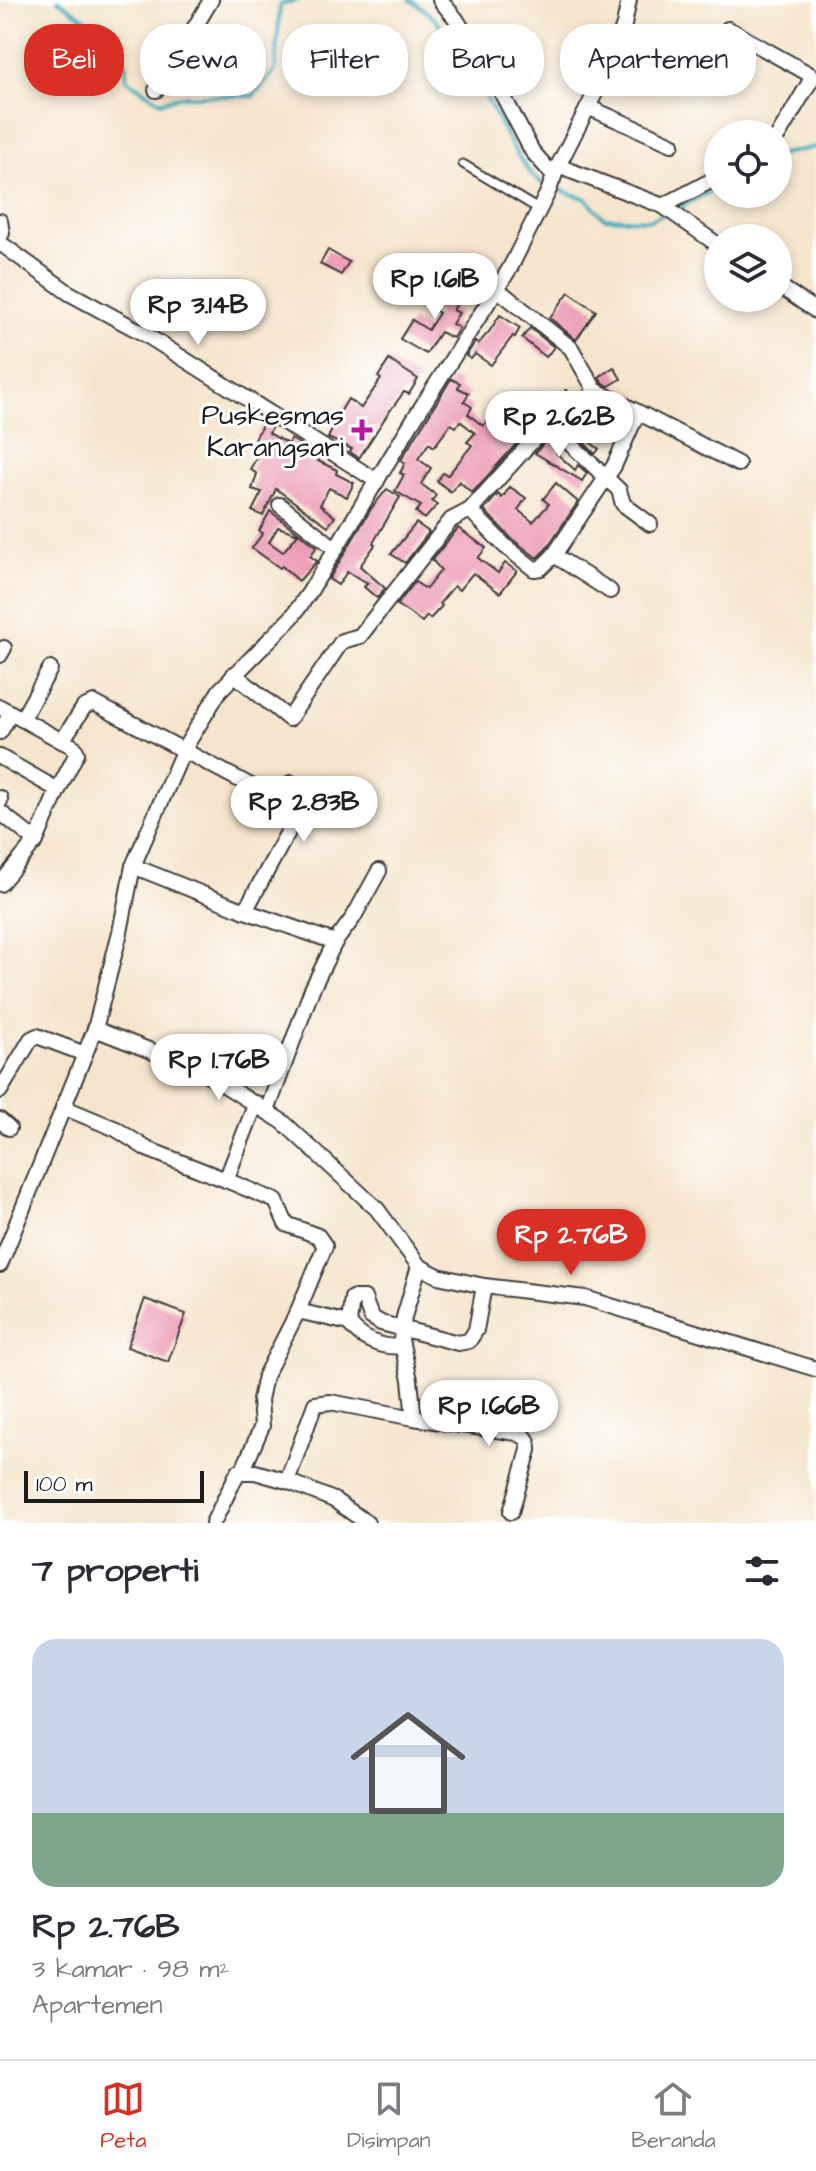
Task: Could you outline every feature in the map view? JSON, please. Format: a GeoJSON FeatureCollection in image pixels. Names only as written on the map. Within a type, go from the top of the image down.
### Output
{"type":"FeatureCollection","features":[{"type":"Feature","properties":{"kind":"street"},"geometry":{"type":"LineString","coordinates":[[197,24],[211,0]]}},
{"type":"Feature","properties":{"kind":"street"},"geometry":{"type":"LineString","coordinates":[[440,0],[456,19],[498,86],[532,151],[553,179],[664,207],[704,236]]}},
{"type":"Feature","properties":{"kind":"street"},"geometry":{"type":"LineString","coordinates":[[0,1265],[95,1029],[133,866],[184,749],[220,690],[292,617],[497,289],[590,108],[610,64],[629,0]]}},
{"type":"Feature","properties":{"kind":"street"},"geometry":{"type":"LineString","coordinates":[[756,45],[811,75],[787,120]]}},
{"type":"Feature","properties":{"kind":"street"},"geometry":{"type":"LineString","coordinates":[[590,108],[672,144]]}},
{"type":"Feature","properties":{"kind":"street"},"geometry":{"type":"LineString","coordinates":[[664,207],[704,185]]}},
{"type":"Feature","properties":{"kind":"street"},"geometry":{"type":"LineString","coordinates":[[0,221],[0,236]]}},
{"type":"Feature","properties":{"kind":"street"},"geometry":{"type":"LineString","coordinates":[[0,243],[69,293],[143,333],[377,481]]}},
{"type":"Feature","properties":{"kind":"street"},"geometry":{"type":"LineString","coordinates":[[497,289],[571,348],[595,390],[738,464]]}},
{"type":"Feature","properties":{"kind":"street"},"geometry":{"type":"LineString","coordinates":[[792,295],[816,311]]}},
{"type":"Feature","properties":{"kind":"street"},"geometry":{"type":"LineString","coordinates":[[559,433],[595,390]]}},
{"type":"Feature","properties":{"kind":"street"},"geometry":{"type":"LineString","coordinates":[[470,510],[505,546],[534,569],[541,568],[554,555],[606,478],[637,414]]}},
{"type":"Feature","properties":{"kind":"street"},"geometry":{"type":"LineString","coordinates":[[234,674],[289,719],[344,639],[360,636],[451,520],[470,510],[544,428],[549,427],[559,433],[620,491],[623,504],[650,524]]}},
{"type":"Feature","properties":{"kind":"street"},"geometry":{"type":"LineString","coordinates":[[280,505],[336,549]]}},
{"type":"Feature","properties":{"kind":"street"},"geometry":{"type":"LineString","coordinates":[[554,555],[610,591]]}},
{"type":"Feature","properties":{"kind":"street"},"geometry":{"type":"LineString","coordinates":[[0,732],[11,713],[50,669]]}},
{"type":"Feature","properties":{"kind":"street"},"geometry":{"type":"LineString","coordinates":[[62,741],[84,707],[94,703],[253,787]]}},
{"type":"Feature","properties":{"kind":"street"},"geometry":{"type":"LineString","coordinates":[[0,884],[36,841],[77,753],[74,747],[11,713]]}},
{"type":"Feature","properties":{"kind":"street"},"geometry":{"type":"LineString","coordinates":[[0,757],[58,790]]}},
{"type":"Feature","properties":{"kind":"street"},"geometry":{"type":"LineString","coordinates":[[245,911],[287,834],[302,797],[302,793],[291,783]]}},
{"type":"Feature","properties":{"kind":"street"},"geometry":{"type":"LineString","coordinates":[[0,812],[36,841]]}},
{"type":"Feature","properties":{"kind":"street"},"geometry":{"type":"LineString","coordinates":[[133,866],[245,911],[335,942]]}},
{"type":"Feature","properties":{"kind":"street"},"geometry":{"type":"LineString","coordinates":[[226,1180],[335,942],[353,918],[379,871]]}},
{"type":"Feature","properties":{"kind":"street"},"geometry":{"type":"LineString","coordinates":[[95,1029],[202,1071],[283,1122],[377,1209],[419,1266],[438,1276],[484,1286],[585,1298],[816,1369]]}},
{"type":"Feature","properties":{"kind":"street"},"geometry":{"type":"LineString","coordinates":[[0,1091],[31,1039],[37,1036],[85,1054]]}},
{"type":"Feature","properties":{"kind":"street"},"geometry":{"type":"LineString","coordinates":[[63,1107],[116,1129],[147,1149],[276,1201],[285,1222],[318,1236],[325,1246],[298,1311],[265,1376],[260,1400],[262,1426],[243,1470],[235,1475],[213,1523]]}},
{"type":"Feature","properties":{"kind":"street"},"geometry":{"type":"LineString","coordinates":[[414,1418],[402,1330],[419,1266]]}},
{"type":"Feature","properties":{"kind":"street"},"geometry":{"type":"LineString","coordinates":[[349,1323],[352,1298],[364,1298],[371,1317],[402,1330],[458,1343],[469,1341],[476,1330],[484,1286]]}},
{"type":"Feature","properties":{"kind":"street"},"geometry":{"type":"LineString","coordinates":[[298,1311],[349,1323],[365,1338],[392,1347],[402,1346]]}},
{"type":"Feature","properties":{"kind":"street"},"geometry":{"type":"LineString","coordinates":[[287,1481],[315,1404],[330,1402],[526,1437],[529,1450],[511,1512]]}},
{"type":"Feature","properties":{"kind":"street"},"geometry":{"type":"LineString","coordinates":[[243,1470],[287,1481],[334,1500],[367,1523]]}},
{"type":"Feature","properties":{"kind":"lane"},"geometry":{"type":"LineString","coordinates":[[463,164],[540,210]]}},
{"type":"Feature","properties":{"kind":"building"},"geometry":{"type":"Polygon","coordinates":[[[328,250],[349,262],[341,275],[320,264],[328,250]]]}},
{"type":"Feature","properties":{"kind":"building"},"geometry":{"type":"Polygon","coordinates":[[[443,284],[462,295],[453,310],[459,313],[452,324],[459,328],[453,338],[440,332],[426,354],[400,339],[412,320],[428,330],[439,313],[425,304],[431,295],[435,298],[443,284]]]}},
{"type":"Feature","properties":{"kind":"building"},"geometry":{"type":"Polygon","coordinates":[[[569,292],[596,311],[576,340],[550,318],[569,292]]]}},
{"type":"Feature","properties":{"kind":"building"},"geometry":{"type":"Polygon","coordinates":[[[500,315],[520,328],[515,337],[491,365],[475,354],[471,359],[466,356],[475,342],[478,344],[489,332],[500,315]]]}},
{"type":"Feature","properties":{"kind":"building"},"geometry":{"type":"Polygon","coordinates":[[[530,328],[554,347],[546,357],[522,338],[530,328]]]}},
{"type":"Feature","properties":{"kind":"building"},"geometry":{"type":"Polygon","coordinates":[[[389,360],[418,379],[409,394],[404,392],[359,458],[350,452],[352,449],[328,438],[348,399],[361,408],[381,379],[378,377],[389,360]]]}},
{"type":"Feature","properties":{"kind":"building"},"geometry":{"type":"Polygon","coordinates":[[[614,367],[621,379],[609,386],[599,377],[614,367]]]}},
{"type":"Feature","properties":{"kind":"building"},"geometry":{"type":"Polygon","coordinates":[[[451,379],[460,383],[458,388],[469,393],[464,402],[472,407],[468,414],[483,426],[504,409],[515,418],[525,407],[536,416],[545,405],[549,408],[566,390],[573,396],[557,415],[557,420],[547,417],[537,421],[472,493],[459,481],[451,492],[437,481],[443,473],[448,475],[472,445],[467,442],[475,433],[460,421],[456,427],[451,424],[434,447],[429,443],[418,459],[431,468],[421,484],[436,495],[432,501],[437,505],[425,519],[416,512],[421,506],[395,491],[404,475],[400,473],[405,463],[401,460],[451,379]]]}},
{"type":"Feature","properties":{"kind":"building"},"geometry":{"type":"Polygon","coordinates":[[[590,414],[604,425],[590,442],[599,449],[595,454],[573,432],[590,414]]]}},
{"type":"Feature","properties":{"kind":"building"},"geometry":{"type":"Polygon","coordinates":[[[263,423],[272,427],[269,433],[288,444],[291,439],[321,457],[318,461],[337,470],[336,474],[354,483],[347,497],[329,488],[320,505],[335,517],[328,526],[276,489],[263,516],[252,511],[262,492],[252,489],[257,474],[250,469],[265,444],[255,439],[263,423]]]}},
{"type":"Feature","properties":{"kind":"building"},"geometry":{"type":"Polygon","coordinates":[[[548,438],[560,448],[556,453],[575,470],[578,465],[587,473],[582,481],[535,453],[548,438]]]}},
{"type":"Feature","properties":{"kind":"building"},"geometry":{"type":"Polygon","coordinates":[[[556,483],[578,502],[537,558],[512,539],[484,510],[498,494],[502,498],[510,487],[526,498],[518,510],[533,522],[549,504],[543,499],[556,483]]]}},
{"type":"Feature","properties":{"kind":"building"},"geometry":{"type":"Polygon","coordinates":[[[387,489],[400,497],[373,543],[375,545],[360,566],[385,588],[377,598],[364,587],[368,583],[347,572],[338,585],[329,579],[371,509],[387,489]]]}},
{"type":"Feature","properties":{"kind":"building"},"geometry":{"type":"Polygon","coordinates":[[[270,511],[317,547],[310,556],[317,561],[299,581],[282,566],[280,568],[252,548],[263,533],[259,531],[270,511]],[[278,527],[269,542],[283,552],[298,534],[278,527]]]}},
{"type":"Feature","properties":{"kind":"building"},"geometry":{"type":"Polygon","coordinates":[[[416,523],[429,532],[405,563],[391,554],[416,523]]]}},
{"type":"Feature","properties":{"kind":"building"},"geometry":{"type":"Polygon","coordinates":[[[458,528],[486,548],[478,558],[498,573],[505,563],[517,571],[500,593],[473,573],[459,590],[454,586],[440,603],[442,606],[430,619],[427,616],[422,622],[397,605],[415,582],[426,589],[441,570],[432,560],[458,528]]]}},
{"type":"Feature","properties":{"kind":"building"},"geometry":{"type":"Polygon","coordinates":[[[145,1299],[186,1314],[168,1362],[127,1347],[145,1299]]]}},
{"type":"Feature","properties":{"kind":"waterway"},"geometry":{"type":"LineString","coordinates":[[58,0],[90,22],[102,45],[126,63],[126,79],[161,102],[180,96],[253,96],[275,71],[280,5],[298,0]]}},
{"type":"Feature","properties":{"kind":"waterway"},"geometry":{"type":"LineString","coordinates":[[410,0],[426,11],[454,43],[528,171],[546,185]]}},
{"type":"Feature","properties":{"kind":"waterway"},"geometry":{"type":"LineString","coordinates":[[792,152],[816,147]]}},
{"type":"Feature","properties":{"kind":"waterway"},"geometry":{"type":"LineString","coordinates":[[554,188],[587,199],[604,218],[650,220],[666,213]]}},
{"type":"Feature","properties":{"kind":"waterway"},"geometry":{"type":"LineString","coordinates":[[674,210],[704,195]]}},
{"type":"Feature","properties":{"kind":"place","name":"Puskesmas Karangsari"},"geometry":{"type":"Point","coordinates":[362,430]}}]}
